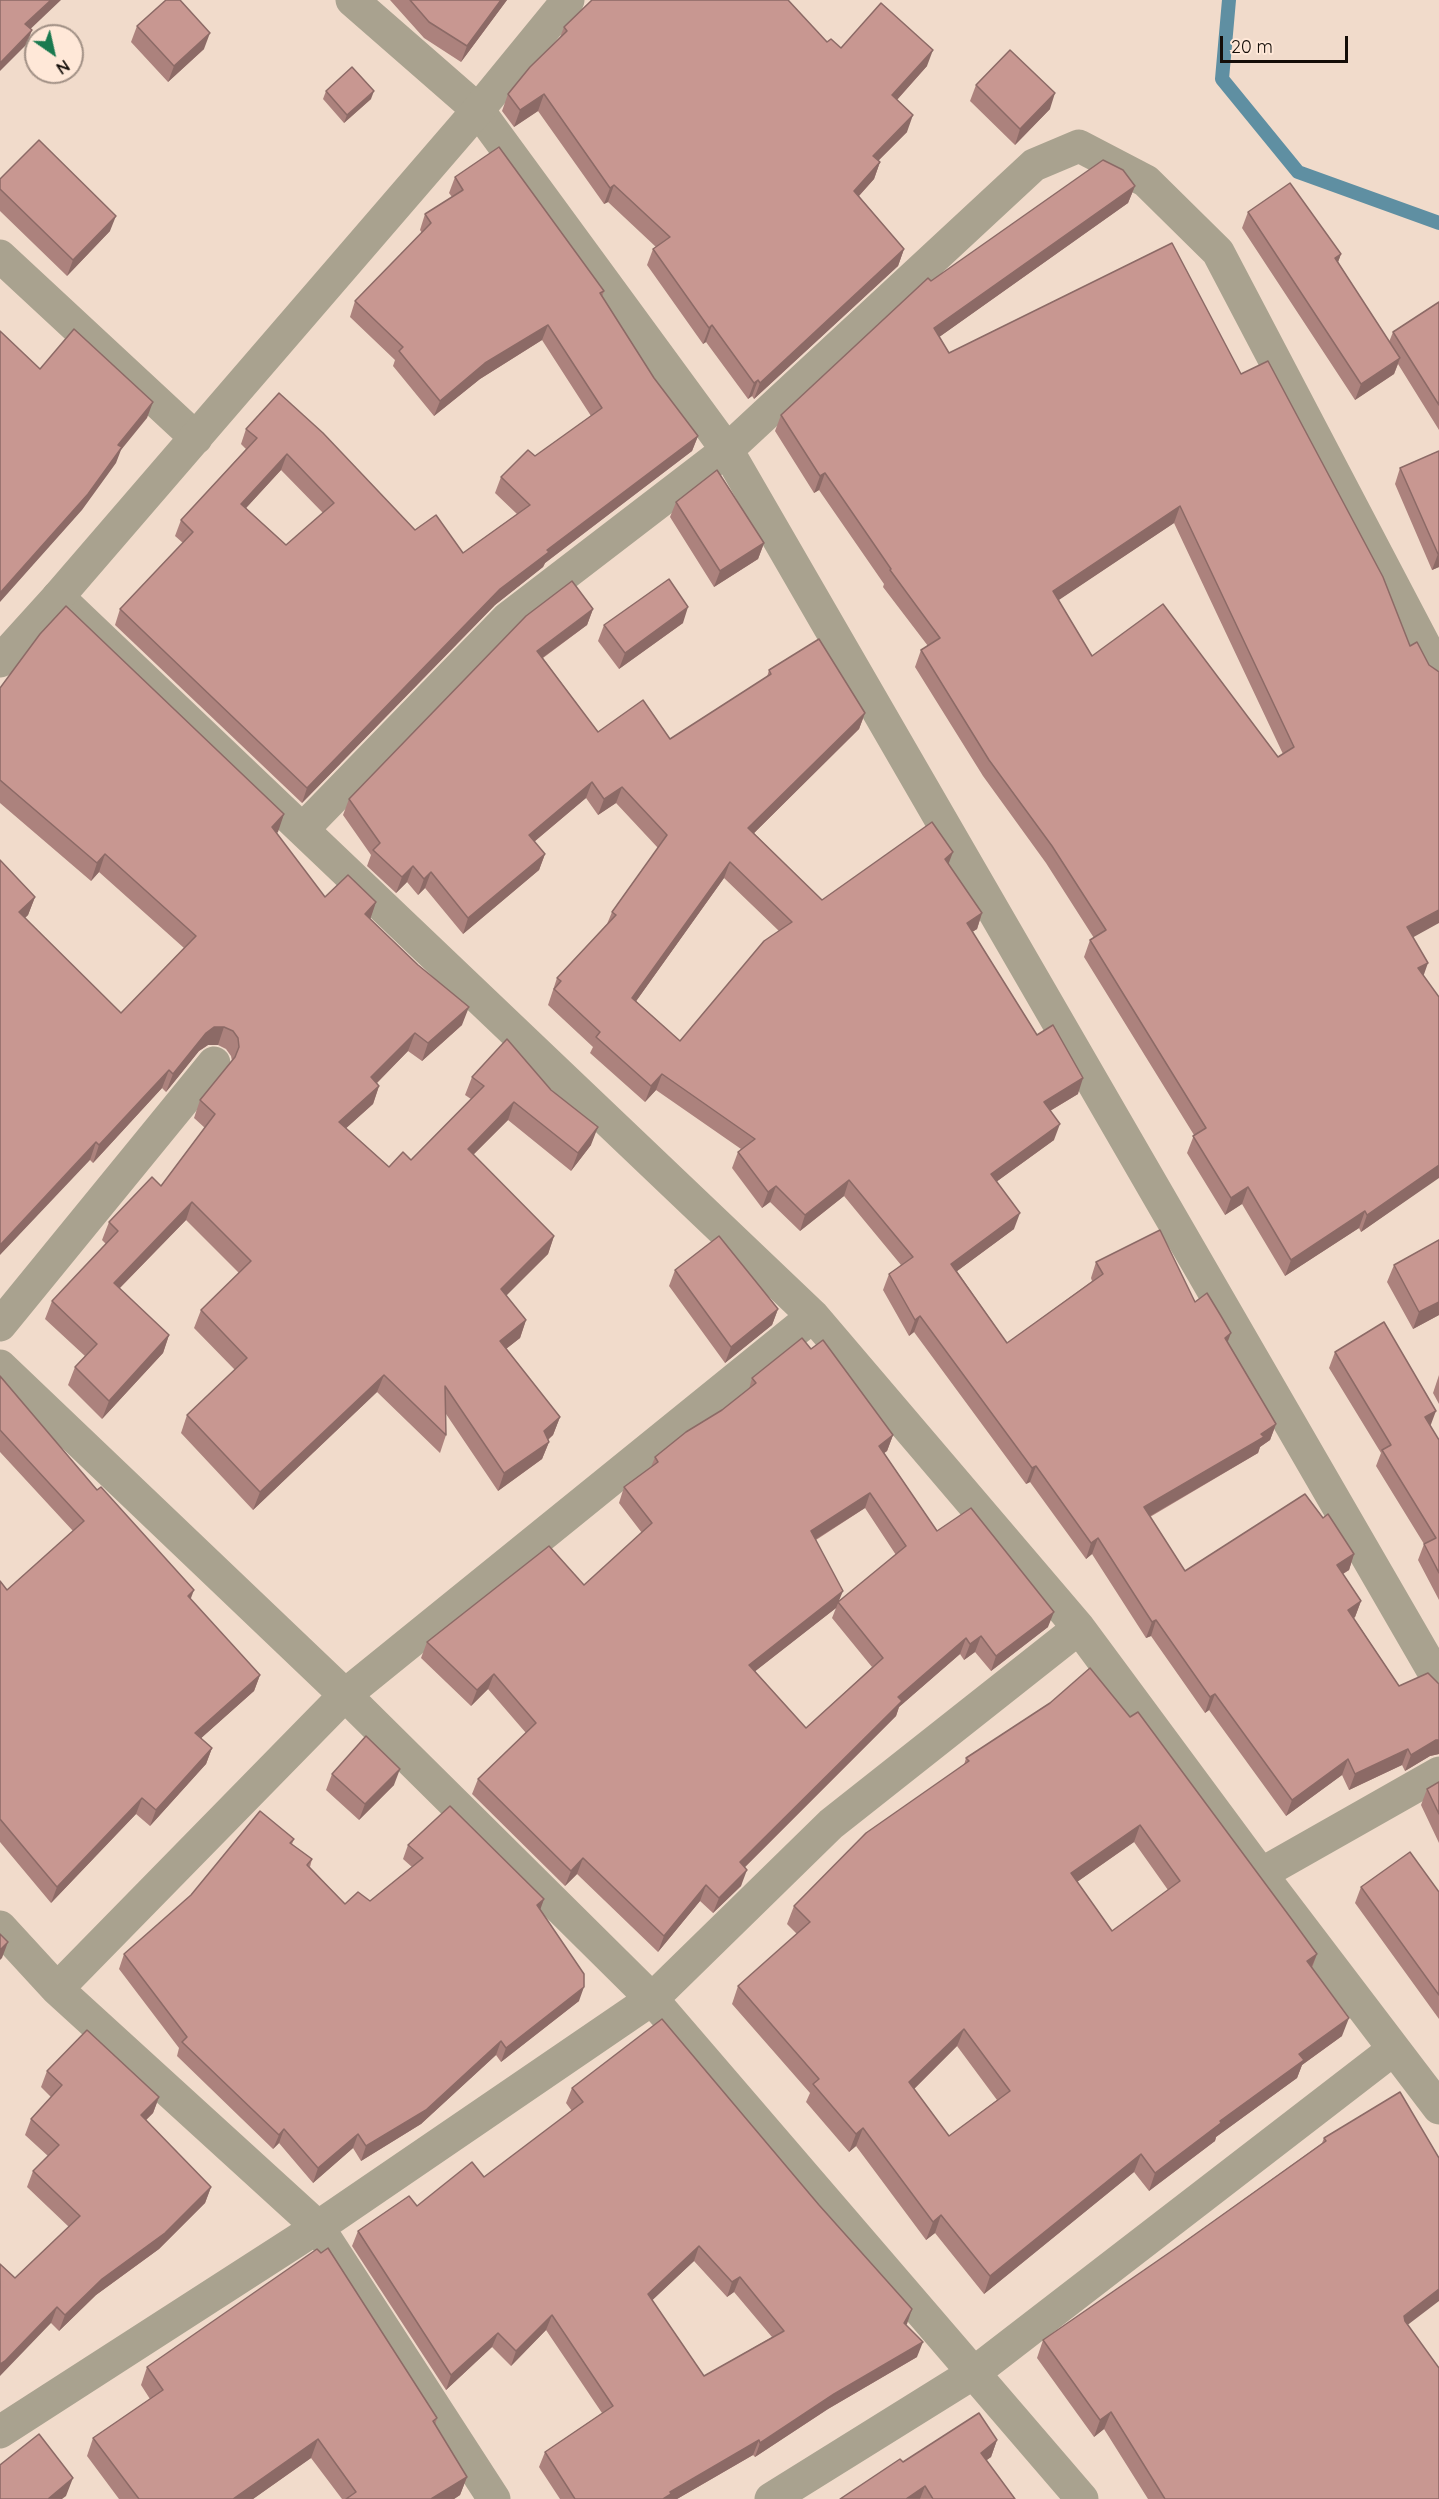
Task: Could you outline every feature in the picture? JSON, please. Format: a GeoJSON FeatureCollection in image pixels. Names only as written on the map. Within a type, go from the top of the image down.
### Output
{"type":"FeatureCollection","features":[{"type":"Feature","properties":{"kind":"street"},"geometry":{"type":"LineString","coordinates":[[352,0],[478,110],[726,450],[1439,1681]]}},
{"type":"Feature","properties":{"kind":"street"},"geometry":{"type":"LineString","coordinates":[[0,661],[196,438],[478,110],[568,0]]}},
{"type":"Feature","properties":{"kind":"street"},"geometry":{"type":"LineString","coordinates":[[303,829],[508,618],[726,450],[1034,165],[1078,146],[1146,181],[1218,252],[1439,673]]}},
{"type":"Feature","properties":{"kind":"street"},"geometry":{"type":"LineString","coordinates":[[0,256],[36,292],[196,438]]}},
{"type":"Feature","properties":{"kind":"street"},"geometry":{"type":"LineString","coordinates":[[58,597],[813,1316],[1079,1628],[1261,1874],[1439,2108]]}},
{"type":"Feature","properties":{"kind":"street"},"geometry":{"type":"LineString","coordinates":[[0,1325],[214,1063]]}},
{"type":"Feature","properties":{"kind":"street"},"geometry":{"type":"LineString","coordinates":[[57,1989],[345,1695],[813,1316]]}},
{"type":"Feature","properties":{"kind":"street"},"geometry":{"type":"LineString","coordinates":[[0,1366],[345,1695],[652,1999],[1082,2499]]}},
{"type":"Feature","properties":{"kind":"street"},"geometry":{"type":"LineString","coordinates":[[0,2432],[318,2227],[652,1999],[831,1824],[1079,1628]]}},
{"type":"Feature","properties":{"kind":"street"},"geometry":{"type":"LineString","coordinates":[[1261,1874],[1439,1773]]}},
{"type":"Feature","properties":{"kind":"street"},"geometry":{"type":"LineString","coordinates":[[0,1927],[57,1989],[318,2227],[494,2499]]}},
{"type":"Feature","properties":{"kind":"street"},"geometry":{"type":"LineString","coordinates":[[771,2499],[975,2372],[1394,2049]]}},
{"type":"Feature","properties":{"kind":"building"},"geometry":{"type":"Polygon","coordinates":[[[0,0],[51,0],[24,24],[24,38],[0,63],[0,0]]]}},
{"type":"Feature","properties":{"kind":"building"},"geometry":{"type":"Polygon","coordinates":[[[166,0],[180,0],[210,33],[174,66],[137,26],[166,0]]]}},
{"type":"Feature","properties":{"kind":"building"},"geometry":{"type":"Polygon","coordinates":[[[410,0],[501,0],[467,46],[429,22],[410,0]]]}},
{"type":"Feature","properties":{"kind":"building"},"geometry":{"type":"Polygon","coordinates":[[[592,0],[788,0],[827,42],[831,39],[841,48],[881,3],[933,50],[892,95],[913,115],[873,156],[880,162],[854,191],[904,249],[760,383],[758,380],[754,383],[712,325],[709,328],[653,249],[670,237],[614,185],[610,188],[544,94],[520,110],[508,94],[530,67],[567,31],[564,27],[592,0]]]}},
{"type":"Feature","properties":{"kind":"building"},"geometry":{"type":"Polygon","coordinates":[[[1010,50],[1055,93],[1020,129],[976,85],[1010,50]]]}},
{"type":"Feature","properties":{"kind":"building"},"geometry":{"type":"Polygon","coordinates":[[[352,67],[374,91],[347,115],[326,91],[352,67]]]}},
{"type":"Feature","properties":{"kind":"building"},"geometry":{"type":"Polygon","coordinates":[[[39,140],[116,216],[73,260],[0,189],[0,179],[39,140]]]}},
{"type":"Feature","properties":{"kind":"building"},"geometry":{"type":"Polygon","coordinates":[[[499,147],[604,291],[600,293],[654,378],[698,436],[547,550],[549,552],[500,589],[307,788],[120,609],[193,532],[181,520],[257,438],[246,429],[279,393],[323,433],[415,530],[436,515],[463,553],[530,505],[501,477],[528,450],[535,456],[602,408],[548,325],[485,363],[440,401],[399,351],[403,347],[355,301],[431,223],[425,214],[463,190],[455,177],[499,147]],[[287,454],[241,504],[286,545],[334,503],[287,454]]]}},
{"type":"Feature","properties":{"kind":"building"},"geometry":{"type":"Polygon","coordinates":[[[1103,160],[1123,170],[1135,186],[934,328],[949,353],[1172,243],[1241,374],[1268,361],[1383,577],[1410,646],[1417,642],[1429,665],[1439,672],[1439,910],[1407,927],[1428,963],[1418,968],[1439,997],[1439,1165],[1367,1215],[1365,1211],[1291,1260],[1248,1187],[1231,1198],[1193,1136],[1206,1128],[1090,940],[1106,930],[1052,846],[989,760],[921,650],[940,638],[890,570],[825,473],[820,476],[781,415],[928,278],[931,281],[1103,160]],[[1180,506],[1053,591],[1092,656],[1163,604],[1278,757],[1294,747],[1180,506]]]}},
{"type":"Feature","properties":{"kind":"building"},"geometry":{"type":"Polygon","coordinates":[[[1290,183],[1341,254],[1335,258],[1400,358],[1361,384],[1248,212],[1290,183]]]}},
{"type":"Feature","properties":{"kind":"building"},"geometry":{"type":"Polygon","coordinates":[[[1439,302],[1439,405],[1393,332],[1439,302]]]}},
{"type":"Feature","properties":{"kind":"building"},"geometry":{"type":"Polygon","coordinates":[[[74,329],[153,402],[118,445],[122,447],[88,494],[0,593],[0,331],[40,369],[74,329]]]}},
{"type":"Feature","properties":{"kind":"building"},"geometry":{"type":"Polygon","coordinates":[[[1439,451],[1439,554],[1438,554],[1400,468],[1439,451]]]}},
{"type":"Feature","properties":{"kind":"building"},"geometry":{"type":"Polygon","coordinates":[[[717,470],[764,543],[720,571],[676,502],[717,470]]]}},
{"type":"Feature","properties":{"kind":"building"},"geometry":{"type":"Polygon","coordinates":[[[669,579],[688,607],[625,653],[604,625],[669,579]]]}},
{"type":"Feature","properties":{"kind":"building"},"geometry":{"type":"Polygon","coordinates":[[[572,581],[593,609],[537,651],[598,732],[643,700],[670,739],[771,674],[769,670],[819,639],[865,713],[748,828],[822,900],[932,822],[953,852],[945,859],[982,913],[967,923],[1037,1035],[1053,1025],[1083,1078],[1044,1102],[1060,1124],[991,1174],[1020,1213],[951,1264],[1007,1343],[1103,1274],[1096,1262],[1160,1230],[1195,1302],[1207,1293],[1221,1316],[1231,1333],[1225,1338],[1276,1424],[1261,1434],[1264,1437],[1144,1507],[1185,1571],[1305,1494],[1323,1518],[1328,1514],[1354,1554],[1337,1565],[1361,1601],[1348,1610],[1399,1686],[1428,1673],[1439,1684],[1439,1740],[1411,1755],[1408,1749],[1355,1774],[1348,1759],[1292,1800],[1215,1694],[1210,1697],[1156,1620],[1152,1622],[1098,1538],[1091,1543],[1036,1466],[1032,1468],[920,1316],[915,1320],[889,1274],[913,1257],[849,1180],[805,1215],[776,1186],[768,1192],[738,1152],[755,1139],[662,1074],[651,1086],[596,1037],[600,1032],[554,989],[561,981],[557,978],[616,915],[612,912],[667,835],[622,787],[604,799],[592,782],[529,835],[545,854],[468,918],[431,872],[424,879],[413,866],[402,877],[373,850],[380,843],[349,799],[526,616],[572,581]],[[730,862],[632,998],[680,1041],[764,941],[792,922],[730,862]]]}},
{"type":"Feature","properties":{"kind":"building"},"geometry":{"type":"Polygon","coordinates":[[[66,606],[284,814],[272,827],[325,897],[348,875],[376,902],[365,914],[418,965],[469,1007],[428,1043],[415,1033],[371,1077],[379,1086],[339,1122],[389,1167],[403,1152],[411,1160],[484,1086],[472,1077],[507,1039],[551,1090],[598,1127],[578,1153],[514,1102],[468,1149],[554,1236],[501,1289],[526,1320],[500,1341],[560,1417],[544,1431],[549,1442],[504,1473],[445,1386],[446,1435],[384,1375],[260,1492],[187,1415],[247,1358],[201,1310],[251,1261],[192,1202],[114,1283],[169,1335],[109,1401],[75,1367],[97,1344],[52,1301],[118,1231],[109,1222],[152,1177],[161,1186],[215,1114],[200,1100],[235,1057],[239,1047],[238,1038],[233,1031],[224,1027],[214,1027],[206,1033],[173,1074],[169,1070],[99,1145],[96,1142],[0,1245],[0,860],[35,897],[19,912],[121,1013],[196,936],[105,854],[97,863],[0,780],[0,688],[40,634],[66,606]]]}},
{"type":"Feature","properties":{"kind":"building"},"geometry":{"type":"Polygon","coordinates":[[[719,1236],[778,1309],[731,1347],[675,1270],[719,1236]]]}},
{"type":"Feature","properties":{"kind":"building"},"geometry":{"type":"Polygon","coordinates":[[[1439,1240],[1439,1302],[1419,1312],[1394,1265],[1439,1240]]]}},
{"type":"Feature","properties":{"kind":"building"},"geometry":{"type":"Polygon","coordinates":[[[1384,1322],[1436,1411],[1425,1417],[1439,1440],[1439,1573],[1424,1544],[1436,1538],[1382,1450],[1391,1445],[1335,1352],[1384,1322]]]}},
{"type":"Feature","properties":{"kind":"building"},"geometry":{"type":"Polygon","coordinates":[[[802,1338],[811,1349],[823,1340],[893,1435],[879,1446],[937,1531],[971,1508],[1054,1612],[996,1656],[981,1636],[970,1644],[966,1638],[898,1697],[902,1701],[740,1862],[747,1870],[719,1898],[706,1885],[664,1936],[583,1858],[571,1871],[478,1779],[536,1723],[494,1674],[477,1690],[427,1642],[549,1546],[584,1585],[652,1523],[624,1487],[658,1462],[655,1457],[686,1432],[722,1410],[756,1383],[752,1378],[802,1338]],[[870,1493],[811,1531],[843,1591],[749,1665],[806,1728],[883,1658],[838,1602],[906,1546],[870,1493]]]}},
{"type":"Feature","properties":{"kind":"building"},"geometry":{"type":"Polygon","coordinates":[[[0,1376],[97,1490],[101,1487],[194,1590],[188,1596],[260,1675],[195,1733],[212,1748],[156,1810],[142,1798],[57,1887],[0,1819],[0,1581],[7,1590],[84,1521],[0,1430],[0,1376]]]}},
{"type":"Feature","properties":{"kind":"building"},"geometry":{"type":"Polygon","coordinates":[[[1090,1668],[1130,1717],[1138,1712],[1317,1954],[1307,1961],[1349,2018],[1299,2054],[1304,2060],[1220,2121],[1221,2123],[1155,2173],[1141,2154],[990,2276],[941,2215],[933,2222],[863,2128],[856,2134],[813,2084],[819,2079],[738,1986],[810,1922],[794,1906],[866,1833],[969,1761],[966,1758],[1050,1703],[1090,1668]],[[1140,1825],[1071,1873],[1112,1931],[1180,1881],[1140,1825]],[[964,2029],[909,2082],[949,2136],[1010,2091],[964,2029]]]}},
{"type":"Feature","properties":{"kind":"building"},"geometry":{"type":"Polygon","coordinates":[[[366,1736],[400,1769],[365,1804],[332,1774],[366,1736]]]}},
{"type":"Feature","properties":{"kind":"building"},"geometry":{"type":"Polygon","coordinates":[[[1439,1782],[1439,1814],[1427,1789],[1439,1782]]]}},
{"type":"Feature","properties":{"kind":"building"},"geometry":{"type":"Polygon","coordinates":[[[450,1806],[544,1899],[537,1905],[584,1974],[584,1987],[506,2048],[501,2041],[426,2110],[366,2146],[358,2134],[318,2168],[284,2129],[279,2135],[182,2042],[187,2037],[124,1954],[191,1895],[260,1811],[294,1839],[290,1843],[312,1859],[307,1865],[345,1904],[358,1892],[370,1901],[423,1858],[408,1845],[450,1806]]]}},
{"type":"Feature","properties":{"kind":"building"},"geometry":{"type":"Polygon","coordinates":[[[1410,1852],[1439,1892],[1439,1995],[1361,1887],[1410,1852]]]}},
{"type":"Feature","properties":{"kind":"building"},"geometry":{"type":"Polygon","coordinates":[[[0,1934],[8,1942],[0,1950],[0,1934]]]}},
{"type":"Feature","properties":{"kind":"building"},"geometry":{"type":"Polygon","coordinates":[[[662,2019],[819,2205],[912,2309],[904,2323],[923,2342],[834,2394],[760,2443],[759,2440],[670,2492],[671,2494],[663,2499],[575,2499],[545,2452],[613,2406],[552,2315],[516,2351],[498,2333],[451,2375],[358,2231],[409,2196],[417,2206],[472,2162],[484,2177],[583,2102],[572,2088],[662,2019]],[[699,2246],[648,2294],[704,2376],[784,2331],[740,2277],[732,2282],[699,2246]]]}},
{"type":"Feature","properties":{"kind":"building"},"geometry":{"type":"Polygon","coordinates":[[[87,2030],[159,2097],[141,2115],[211,2187],[165,2233],[102,2279],[65,2315],[57,2307],[0,2364],[0,2264],[15,2278],[80,2216],[33,2171],[59,2145],[31,2119],[62,2085],[47,2071],[87,2030]]]}},
{"type":"Feature","properties":{"kind":"building"},"geometry":{"type":"Polygon","coordinates":[[[1400,2092],[1439,2158],[1439,2289],[1404,2316],[1405,2321],[1439,2368],[1439,2499],[1165,2499],[1111,2412],[1100,2420],[1043,2340],[1326,2141],[1324,2138],[1400,2092]]]}},
{"type":"Feature","properties":{"kind":"building"},"geometry":{"type":"Polygon","coordinates":[[[328,2248],[437,2418],[433,2421],[467,2477],[431,2499],[346,2499],[356,2492],[318,2439],[233,2499],[139,2499],[93,2438],[163,2390],[147,2367],[317,2249],[321,2253],[328,2248]]]}},
{"type":"Feature","properties":{"kind":"building"},"geometry":{"type":"Polygon","coordinates":[[[979,2413],[997,2440],[981,2453],[1015,2499],[933,2499],[925,2486],[906,2499],[840,2499],[900,2459],[903,2462],[979,2413]]]}},
{"type":"Feature","properties":{"kind":"building"},"geometry":{"type":"Polygon","coordinates":[[[39,2434],[73,2478],[48,2499],[0,2499],[0,2465],[39,2434]]]}},
{"type":"Feature","properties":{"kind":"waterway"},"geometry":{"type":"LineString","coordinates":[[1229,0],[1222,79],[1298,172],[1439,223]]}}]}
